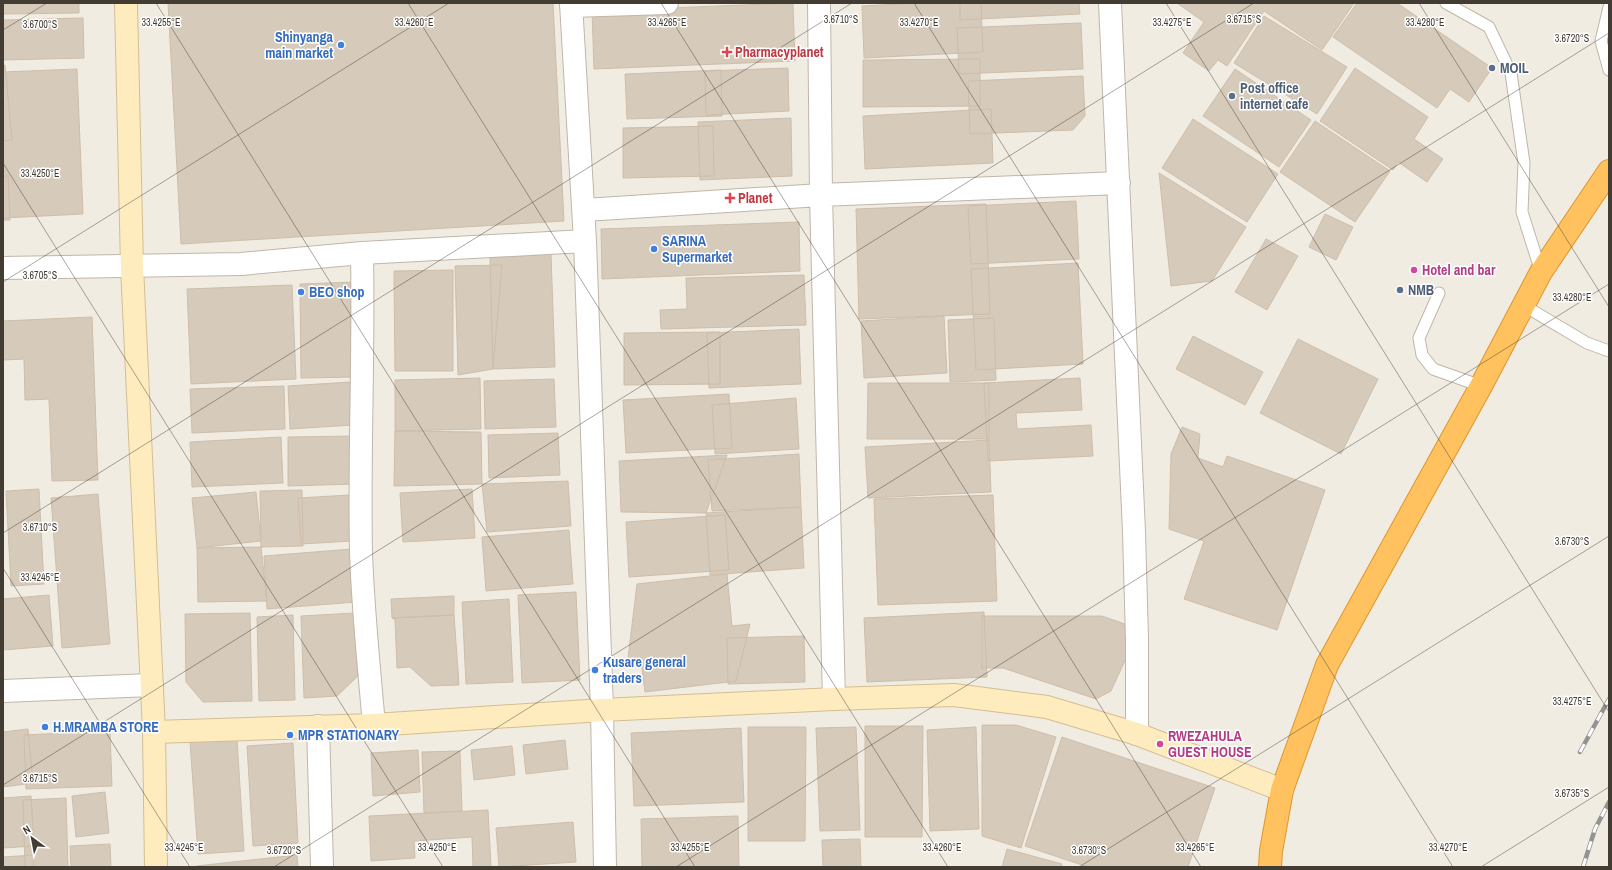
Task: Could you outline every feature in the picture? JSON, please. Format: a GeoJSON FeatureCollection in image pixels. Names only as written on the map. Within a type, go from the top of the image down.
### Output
{"type":"FeatureCollection","features":[{"type":"Feature","properties":{"kind":"highway"},"geometry":{"type":"LineString","coordinates":[[1270,867],[1271,851],[1282,790],[1328,665],[1481,386],[1541,272],[1609,171]]}},
{"type":"Feature","properties":{"kind":"street"},"geometry":{"type":"LineString","coordinates":[[126,3],[132,267],[154,732],[156,867]]}},
{"type":"Feature","properties":{"kind":"street"},"geometry":{"type":"LineString","coordinates":[[605,867],[602,710],[584,210],[571,4],[667,3]]}},
{"type":"Feature","properties":{"kind":"street"},"geometry":{"type":"LineString","coordinates":[[819,3],[821,195],[834,699]]}},
{"type":"Feature","properties":{"kind":"street"},"geometry":{"type":"LineString","coordinates":[[1110,3],[1134,532],[1137,639],[1137,734]]}},
{"type":"Feature","properties":{"kind":"street"},"geometry":{"type":"LineString","coordinates":[[584,210],[821,195],[1119,183]]}},
{"type":"Feature","properties":{"kind":"street"},"geometry":{"type":"LineString","coordinates":[[3,268],[241,264],[362,253],[585,241]]}},
{"type":"Feature","properties":{"kind":"street"},"geometry":{"type":"LineString","coordinates":[[362,253],[363,317],[361,553],[365,630],[374,725]]}},
{"type":"Feature","properties":{"kind":"street"},"geometry":{"type":"LineString","coordinates":[[3,691],[152,685]]}},
{"type":"Feature","properties":{"kind":"street"},"geometry":{"type":"LineString","coordinates":[[154,732],[374,725],[602,710],[954,695],[1047,707],[1137,734],[1282,790]]}},
{"type":"Feature","properties":{"kind":"street"},"geometry":{"type":"LineString","coordinates":[[318,726],[322,867]]}},
{"type":"Feature","properties":{"kind":"lane"},"geometry":{"type":"LineString","coordinates":[[1446,3],[1488,27],[1511,73],[1524,163],[1522,212],[1541,272]]}},
{"type":"Feature","properties":{"kind":"lane"},"geometry":{"type":"LineString","coordinates":[[1609,7],[1601,41],[1609,70]]}},
{"type":"Feature","properties":{"kind":"lane"},"geometry":{"type":"LineString","coordinates":[[1439,293],[1419,338],[1422,355],[1433,369],[1481,386]]}},
{"type":"Feature","properties":{"kind":"lane"},"geometry":{"type":"LineString","coordinates":[[1523,305],[1587,343],[1609,351]]}},
{"type":"Feature","properties":{"kind":"building"},"geometry":{"type":"Polygon","coordinates":[[[3,3],[79,3],[79,13],[3,14],[3,3]]]}},
{"type":"Feature","properties":{"kind":"building"},"geometry":{"type":"Polygon","coordinates":[[[168,3],[553,3],[564,221],[181,244],[168,3]]]}},
{"type":"Feature","properties":{"kind":"building"},"geometry":{"type":"Polygon","coordinates":[[[793,3],[795,61],[594,69],[592,11],[793,3]]]}},
{"type":"Feature","properties":{"kind":"building"},"geometry":{"type":"Polygon","coordinates":[[[918,3],[981,3],[983,52],[864,58],[862,6],[918,3]]]}},
{"type":"Feature","properties":{"kind":"building"},"geometry":{"type":"Polygon","coordinates":[[[960,3],[1079,3],[1080,14],[960,20],[960,3]]]}},
{"type":"Feature","properties":{"kind":"building"},"geometry":{"type":"Polygon","coordinates":[[[1177,3],[1354,3],[1322,50],[1264,11],[1227,66],[1218,60],[1209,71],[1183,53],[1204,22],[1177,3]]]}},
{"type":"Feature","properties":{"kind":"building"},"geometry":{"type":"Polygon","coordinates":[[[1357,3],[1397,3],[1492,68],[1469,102],[1450,89],[1437,108],[1333,37],[1357,3]]]}},
{"type":"Feature","properties":{"kind":"building"},"geometry":{"type":"Polygon","coordinates":[[[1264,16],[1347,67],[1317,114],[1234,63],[1264,16]]]}},
{"type":"Feature","properties":{"kind":"building"},"geometry":{"type":"Polygon","coordinates":[[[83,18],[84,58],[3,60],[3,20],[83,18]]]}},
{"type":"Feature","properties":{"kind":"building"},"geometry":{"type":"Polygon","coordinates":[[[1081,23],[1083,69],[959,74],[957,28],[1081,23]]]}},
{"type":"Feature","properties":{"kind":"building"},"geometry":{"type":"Polygon","coordinates":[[[980,59],[980,106],[863,107],[863,60],[980,59]]]}},
{"type":"Feature","properties":{"kind":"building"},"geometry":{"type":"Polygon","coordinates":[[[5,65],[12,140],[3,141],[3,66],[5,65]]]}},
{"type":"Feature","properties":{"kind":"building"},"geometry":{"type":"Polygon","coordinates":[[[788,68],[789,111],[706,115],[705,71],[788,68]]]}},
{"type":"Feature","properties":{"kind":"building"},"geometry":{"type":"Polygon","coordinates":[[[1355,68],[1428,117],[1414,139],[1443,159],[1427,182],[1398,162],[1393,170],[1320,121],[1355,68]]]}},
{"type":"Feature","properties":{"kind":"building"},"geometry":{"type":"Polygon","coordinates":[[[77,69],[83,214],[3,218],[3,72],[77,69]]]}},
{"type":"Feature","properties":{"kind":"building"},"geometry":{"type":"Polygon","coordinates":[[[1235,69],[1311,120],[1279,167],[1203,116],[1235,69]]]}},
{"type":"Feature","properties":{"kind":"building"},"geometry":{"type":"Polygon","coordinates":[[[721,70],[722,116],[627,119],[625,74],[721,70]]]}},
{"type":"Feature","properties":{"kind":"building"},"geometry":{"type":"Polygon","coordinates":[[[1083,76],[1085,116],[1073,130],[970,134],[968,81],[1083,76]]]}},
{"type":"Feature","properties":{"kind":"building"},"geometry":{"type":"Polygon","coordinates":[[[991,109],[993,163],[865,169],[863,116],[991,109]]]}},
{"type":"Feature","properties":{"kind":"building"},"geometry":{"type":"Polygon","coordinates":[[[791,118],[792,176],[700,180],[698,122],[791,118]]]}},
{"type":"Feature","properties":{"kind":"building"},"geometry":{"type":"Polygon","coordinates":[[[1193,119],[1278,174],[1247,222],[1162,168],[1193,119]]]}},
{"type":"Feature","properties":{"kind":"building"},"geometry":{"type":"Polygon","coordinates":[[[1315,121],[1390,171],[1355,222],[1280,172],[1315,121]]]}},
{"type":"Feature","properties":{"kind":"building"},"geometry":{"type":"Polygon","coordinates":[[[713,126],[714,176],[623,178],[623,128],[713,126]]]}},
{"type":"Feature","properties":{"kind":"building"},"geometry":{"type":"Polygon","coordinates":[[[1159,173],[1246,227],[1212,281],[1171,286],[1159,173]]]}},
{"type":"Feature","properties":{"kind":"building"},"geometry":{"type":"Polygon","coordinates":[[[8,175],[10,220],[3,220],[3,178],[8,175]]]}},
{"type":"Feature","properties":{"kind":"building"},"geometry":{"type":"Polygon","coordinates":[[[1076,201],[1079,259],[971,264],[968,206],[1076,201]]]}},
{"type":"Feature","properties":{"kind":"building"},"geometry":{"type":"Polygon","coordinates":[[[986,204],[990,314],[859,319],[856,209],[986,204]]]}},
{"type":"Feature","properties":{"kind":"building"},"geometry":{"type":"Polygon","coordinates":[[[1325,214],[1353,227],[1336,260],[1309,247],[1325,214]]]}},
{"type":"Feature","properties":{"kind":"building"},"geometry":{"type":"Polygon","coordinates":[[[799,222],[800,271],[602,279],[601,229],[799,222]]]}},
{"type":"Feature","properties":{"kind":"building"},"geometry":{"type":"Polygon","coordinates":[[[1266,239],[1298,256],[1267,310],[1235,292],[1266,239]]]}},
{"type":"Feature","properties":{"kind":"building"},"geometry":{"type":"Polygon","coordinates":[[[551,254],[555,367],[493,369],[490,257],[551,254]]]}},
{"type":"Feature","properties":{"kind":"building"},"geometry":{"type":"Polygon","coordinates":[[[1078,263],[1083,364],[976,370],[971,269],[1078,263]]]}},
{"type":"Feature","properties":{"kind":"building"},"geometry":{"type":"Polygon","coordinates":[[[502,265],[493,369],[458,375],[455,266],[502,265]]]}},
{"type":"Feature","properties":{"kind":"building"},"geometry":{"type":"Polygon","coordinates":[[[453,270],[453,371],[395,371],[394,271],[453,270]]]}},
{"type":"Feature","properties":{"kind":"building"},"geometry":{"type":"Polygon","coordinates":[[[804,275],[806,325],[661,329],[660,310],[687,309],[686,278],[804,275]]]}},
{"type":"Feature","properties":{"kind":"building"},"geometry":{"type":"Polygon","coordinates":[[[355,282],[357,377],[301,378],[300,284],[355,282]]]}},
{"type":"Feature","properties":{"kind":"building"},"geometry":{"type":"Polygon","coordinates":[[[292,285],[296,379],[191,384],[187,289],[292,285]]]}},
{"type":"Feature","properties":{"kind":"building"},"geometry":{"type":"Polygon","coordinates":[[[944,316],[947,373],[864,378],[861,321],[944,316]]]}},
{"type":"Feature","properties":{"kind":"building"},"geometry":{"type":"Polygon","coordinates":[[[92,317],[98,480],[52,481],[49,399],[25,400],[24,359],[3,360],[3,321],[92,317]]]}},
{"type":"Feature","properties":{"kind":"building"},"geometry":{"type":"Polygon","coordinates":[[[994,318],[996,380],[950,382],[948,320],[994,318]]]}},
{"type":"Feature","properties":{"kind":"building"},"geometry":{"type":"Polygon","coordinates":[[[799,329],[801,384],[709,388],[707,333],[799,329]]]}},
{"type":"Feature","properties":{"kind":"building"},"geometry":{"type":"Polygon","coordinates":[[[720,332],[720,384],[624,385],[624,333],[720,332]]]}},
{"type":"Feature","properties":{"kind":"building"},"geometry":{"type":"Polygon","coordinates":[[[1193,336],[1263,372],[1245,405],[1176,369],[1193,336]]]}},
{"type":"Feature","properties":{"kind":"building"},"geometry":{"type":"Polygon","coordinates":[[[1298,339],[1378,379],[1341,454],[1260,413],[1298,339]]]}},
{"type":"Feature","properties":{"kind":"building"},"geometry":{"type":"Polygon","coordinates":[[[480,378],[481,429],[395,431],[395,380],[480,378]]]}},
{"type":"Feature","properties":{"kind":"building"},"geometry":{"type":"Polygon","coordinates":[[[1080,378],[1082,410],[1016,413],[1017,429],[1091,425],[1093,456],[988,461],[984,383],[1080,378]]]}},
{"type":"Feature","properties":{"kind":"building"},"geometry":{"type":"Polygon","coordinates":[[[554,379],[556,427],[485,429],[484,381],[554,379]]]}},
{"type":"Feature","properties":{"kind":"building"},"geometry":{"type":"Polygon","coordinates":[[[350,382],[353,425],[290,429],[288,386],[350,382]]]}},
{"type":"Feature","properties":{"kind":"building"},"geometry":{"type":"Polygon","coordinates":[[[868,383],[989,383],[989,439],[867,439],[868,383]]]}},
{"type":"Feature","properties":{"kind":"building"},"geometry":{"type":"Polygon","coordinates":[[[284,386],[285,429],[192,433],[190,389],[284,386]]]}},
{"type":"Feature","properties":{"kind":"building"},"geometry":{"type":"Polygon","coordinates":[[[729,394],[732,448],[626,453],[623,400],[729,394]]]}},
{"type":"Feature","properties":{"kind":"building"},"geometry":{"type":"Polygon","coordinates":[[[796,398],[799,449],[715,454],[712,405],[796,398]]]}},
{"type":"Feature","properties":{"kind":"building"},"geometry":{"type":"Polygon","coordinates":[[[1182,427],[1200,434],[1198,458],[1223,467],[1227,456],[1325,490],[1277,630],[1184,599],[1204,541],[1169,529],[1171,454],[1182,427]]]}},
{"type":"Feature","properties":{"kind":"building"},"geometry":{"type":"Polygon","coordinates":[[[395,431],[481,432],[482,484],[394,486],[395,431]]]}},
{"type":"Feature","properties":{"kind":"building"},"geometry":{"type":"Polygon","coordinates":[[[558,433],[560,475],[489,478],[488,435],[558,433]]]}},
{"type":"Feature","properties":{"kind":"building"},"geometry":{"type":"Polygon","coordinates":[[[355,436],[355,484],[288,486],[288,437],[355,436]]]}},
{"type":"Feature","properties":{"kind":"building"},"geometry":{"type":"Polygon","coordinates":[[[281,437],[283,483],[192,487],[190,442],[281,437]]]}},
{"type":"Feature","properties":{"kind":"building"},"geometry":{"type":"Polygon","coordinates":[[[989,440],[991,492],[868,498],[865,447],[989,440]]]}},
{"type":"Feature","properties":{"kind":"building"},"geometry":{"type":"Polygon","coordinates":[[[799,454],[801,507],[712,511],[708,460],[799,454]]]}},
{"type":"Feature","properties":{"kind":"building"},"geometry":{"type":"Polygon","coordinates":[[[727,455],[706,513],[621,512],[619,461],[727,455]]]}},
{"type":"Feature","properties":{"kind":"building"},"geometry":{"type":"Polygon","coordinates":[[[568,481],[571,526],[487,532],[482,484],[568,481]]]}},
{"type":"Feature","properties":{"kind":"building"},"geometry":{"type":"Polygon","coordinates":[[[39,489],[44,584],[11,586],[6,491],[39,489]]]}},
{"type":"Feature","properties":{"kind":"building"},"geometry":{"type":"Polygon","coordinates":[[[472,489],[475,538],[403,542],[400,493],[472,489]]]}},
{"type":"Feature","properties":{"kind":"building"},"geometry":{"type":"Polygon","coordinates":[[[302,490],[303,546],[261,547],[260,491],[302,490]]]}},
{"type":"Feature","properties":{"kind":"building"},"geometry":{"type":"Polygon","coordinates":[[[256,492],[261,541],[197,548],[192,498],[256,492]]]}},
{"type":"Feature","properties":{"kind":"building"},"geometry":{"type":"Polygon","coordinates":[[[98,494],[110,644],[62,648],[51,498],[98,494]]]}},
{"type":"Feature","properties":{"kind":"building"},"geometry":{"type":"Polygon","coordinates":[[[350,495],[352,541],[301,544],[298,498],[350,495]]]}},
{"type":"Feature","properties":{"kind":"building"},"geometry":{"type":"Polygon","coordinates":[[[993,495],[997,601],[878,605],[874,499],[993,495]]]}},
{"type":"Feature","properties":{"kind":"building"},"geometry":{"type":"Polygon","coordinates":[[[801,507],[804,568],[710,575],[706,513],[801,507]]]}},
{"type":"Feature","properties":{"kind":"building"},"geometry":{"type":"Polygon","coordinates":[[[725,515],[729,570],[629,577],[626,522],[725,515]]]}},
{"type":"Feature","properties":{"kind":"building"},"geometry":{"type":"Polygon","coordinates":[[[569,530],[573,584],[486,591],[482,537],[569,530]]]}},
{"type":"Feature","properties":{"kind":"building"},"geometry":{"type":"Polygon","coordinates":[[[261,547],[267,601],[198,602],[197,548],[261,547]]]}},
{"type":"Feature","properties":{"kind":"building"},"geometry":{"type":"Polygon","coordinates":[[[352,549],[356,602],[267,609],[264,556],[352,549]]]}},
{"type":"Feature","properties":{"kind":"building"},"geometry":{"type":"Polygon","coordinates":[[[727,574],[732,626],[750,624],[736,681],[645,692],[641,660],[628,658],[637,584],[727,574]]]}},
{"type":"Feature","properties":{"kind":"building"},"geometry":{"type":"Polygon","coordinates":[[[576,592],[580,680],[522,683],[518,595],[576,592]]]}},
{"type":"Feature","properties":{"kind":"building"},"geometry":{"type":"Polygon","coordinates":[[[49,595],[53,646],[3,650],[3,599],[49,595]]]}},
{"type":"Feature","properties":{"kind":"building"},"geometry":{"type":"Polygon","coordinates":[[[454,596],[454,615],[392,618],[391,599],[454,596]]]}},
{"type":"Feature","properties":{"kind":"building"},"geometry":{"type":"Polygon","coordinates":[[[509,599],[513,682],[466,684],[462,602],[509,599]]]}},
{"type":"Feature","properties":{"kind":"building"},"geometry":{"type":"Polygon","coordinates":[[[984,612],[987,677],[867,682],[864,618],[984,612]]]}},
{"type":"Feature","properties":{"kind":"building"},"geometry":{"type":"Polygon","coordinates":[[[250,613],[252,701],[203,702],[186,682],[185,614],[250,613]]]}},
{"type":"Feature","properties":{"kind":"building"},"geometry":{"type":"Polygon","coordinates":[[[355,613],[358,676],[337,696],[304,698],[301,616],[355,613]]]}},
{"type":"Feature","properties":{"kind":"building"},"geometry":{"type":"Polygon","coordinates":[[[293,615],[295,700],[259,701],[257,617],[293,615]]]}},
{"type":"Feature","properties":{"kind":"building"},"geometry":{"type":"Polygon","coordinates":[[[454,615],[459,685],[431,686],[410,667],[397,668],[395,620],[392,618],[454,615]]]}},
{"type":"Feature","properties":{"kind":"building"},"geometry":{"type":"Polygon","coordinates":[[[982,616],[1102,616],[1125,624],[1127,656],[1111,691],[1096,699],[1003,668],[982,668],[982,616]]]}},
{"type":"Feature","properties":{"kind":"building"},"geometry":{"type":"Polygon","coordinates":[[[804,636],[805,682],[728,684],[727,638],[804,636]]]}},
{"type":"Feature","properties":{"kind":"building"},"geometry":{"type":"Polygon","coordinates":[[[982,725],[1016,725],[1056,737],[1021,848],[982,836],[982,725]]]}},
{"type":"Feature","properties":{"kind":"building"},"geometry":{"type":"Polygon","coordinates":[[[865,726],[923,726],[922,837],[865,837],[865,726]]]}},
{"type":"Feature","properties":{"kind":"building"},"geometry":{"type":"Polygon","coordinates":[[[748,727],[806,727],[805,841],[748,841],[748,727]]]}},
{"type":"Feature","properties":{"kind":"building"},"geometry":{"type":"Polygon","coordinates":[[[856,727],[860,830],[820,831],[816,728],[856,727]]]}},
{"type":"Feature","properties":{"kind":"building"},"geometry":{"type":"Polygon","coordinates":[[[976,727],[979,829],[930,831],[927,730],[976,727]]]}},
{"type":"Feature","properties":{"kind":"building"},"geometry":{"type":"Polygon","coordinates":[[[741,728],[744,802],[634,806],[631,733],[741,728]]]}},
{"type":"Feature","properties":{"kind":"building"},"geometry":{"type":"Polygon","coordinates":[[[28,729],[33,783],[3,787],[3,732],[28,729]]]}},
{"type":"Feature","properties":{"kind":"building"},"geometry":{"type":"Polygon","coordinates":[[[110,731],[112,786],[26,789],[24,735],[110,731]]]}},
{"type":"Feature","properties":{"kind":"building"},"geometry":{"type":"Polygon","coordinates":[[[1062,737],[1215,788],[1188,867],[1088,867],[1025,846],[1062,737]]]}},
{"type":"Feature","properties":{"kind":"building"},"geometry":{"type":"Polygon","coordinates":[[[237,739],[244,851],[198,854],[190,742],[237,739]]]}},
{"type":"Feature","properties":{"kind":"building"},"geometry":{"type":"Polygon","coordinates":[[[565,740],[568,769],[526,774],[523,745],[565,740]]]}},
{"type":"Feature","properties":{"kind":"building"},"geometry":{"type":"Polygon","coordinates":[[[293,743],[298,843],[253,846],[247,746],[293,743]]]}},
{"type":"Feature","properties":{"kind":"building"},"geometry":{"type":"Polygon","coordinates":[[[512,746],[515,775],[474,780],[471,750],[512,746]]]}},
{"type":"Feature","properties":{"kind":"building"},"geometry":{"type":"Polygon","coordinates":[[[418,750],[420,792],[373,796],[371,753],[418,750]]]}},
{"type":"Feature","properties":{"kind":"building"},"geometry":{"type":"Polygon","coordinates":[[[460,751],[462,811],[424,813],[422,752],[460,751]]]}},
{"type":"Feature","properties":{"kind":"building"},"geometry":{"type":"Polygon","coordinates":[[[105,792],[109,833],[76,837],[72,796],[105,792]]]}},
{"type":"Feature","properties":{"kind":"building"},"geometry":{"type":"Polygon","coordinates":[[[31,796],[34,846],[3,848],[3,798],[31,796]]]}},
{"type":"Feature","properties":{"kind":"building"},"geometry":{"type":"Polygon","coordinates":[[[66,798],[68,867],[25,867],[23,800],[66,798]]]}},
{"type":"Feature","properties":{"kind":"building"},"geometry":{"type":"Polygon","coordinates":[[[488,810],[491,867],[473,867],[472,837],[414,841],[415,858],[371,861],[369,816],[488,810]]]}},
{"type":"Feature","properties":{"kind":"building"},"geometry":{"type":"Polygon","coordinates":[[[738,816],[739,867],[642,867],[641,819],[738,816]]]}},
{"type":"Feature","properties":{"kind":"building"},"geometry":{"type":"Polygon","coordinates":[[[573,822],[576,862],[499,867],[496,828],[573,822]]]}},
{"type":"Feature","properties":{"kind":"building"},"geometry":{"type":"Polygon","coordinates":[[[860,839],[861,867],[823,867],[822,840],[860,839]]]}},
{"type":"Feature","properties":{"kind":"building"},"geometry":{"type":"Polygon","coordinates":[[[110,844],[111,867],[71,867],[70,846],[110,844]]]}},
{"type":"Feature","properties":{"kind":"building"},"geometry":{"type":"Polygon","coordinates":[[[1007,849],[1062,864],[1061,867],[1002,867],[1007,849]]]}},
{"type":"Feature","properties":{"kind":"building"},"geometry":{"type":"Polygon","coordinates":[[[33,855],[34,867],[3,867],[3,857],[33,855]]]}},
{"type":"Feature","properties":{"kind":"building"},"geometry":{"type":"Polygon","coordinates":[[[297,855],[298,867],[196,867],[196,866],[297,855]]]}},
{"type":"Feature","properties":{"kind":"railway"},"geometry":{"type":"LineString","coordinates":[[1580,752],[1609,699]]}},
{"type":"Feature","properties":{"kind":"railway"},"geometry":{"type":"LineString","coordinates":[[1583,867],[1595,829],[1609,802]]}},
{"type":"Feature","properties":{"kind":"place","name":"Shinyanga main market"},"geometry":{"type":"Point","coordinates":[341,45]}},
{"type":"Feature","properties":{"kind":"place","name":"Pharmacyplanet"},"geometry":{"type":"Point","coordinates":[727,52]}},
{"type":"Feature","properties":{"kind":"place","name":"MOIL"},"geometry":{"type":"Point","coordinates":[1492,68]}},
{"type":"Feature","properties":{"kind":"place","name":"Post office internet cafe"},"geometry":{"type":"Point","coordinates":[1232,96]}},
{"type":"Feature","properties":{"kind":"place","name":"Planet"},"geometry":{"type":"Point","coordinates":[730,198]}},
{"type":"Feature","properties":{"kind":"place","name":"SARINA Supermarket"},"geometry":{"type":"Point","coordinates":[654,249]}},
{"type":"Feature","properties":{"kind":"place","name":"Hotel and bar"},"geometry":{"type":"Point","coordinates":[1414,270]}},
{"type":"Feature","properties":{"kind":"place","name":"NMB"},"geometry":{"type":"Point","coordinates":[1400,290]}},
{"type":"Feature","properties":{"kind":"place","name":"BEO shop"},"geometry":{"type":"Point","coordinates":[301,292]}},
{"type":"Feature","properties":{"kind":"place","name":"Kusare general traders"},"geometry":{"type":"Point","coordinates":[595,670]}},
{"type":"Feature","properties":{"kind":"place","name":"H.MRAMBA STORE"},"geometry":{"type":"Point","coordinates":[45,727]}},
{"type":"Feature","properties":{"kind":"place","name":"MPR STATIONARY"},"geometry":{"type":"Point","coordinates":[290,735]}},
{"type":"Feature","properties":{"kind":"place","name":"RWEZAHULA GUEST HOUSE"},"geometry":{"type":"Point","coordinates":[1160,744]}}]}
